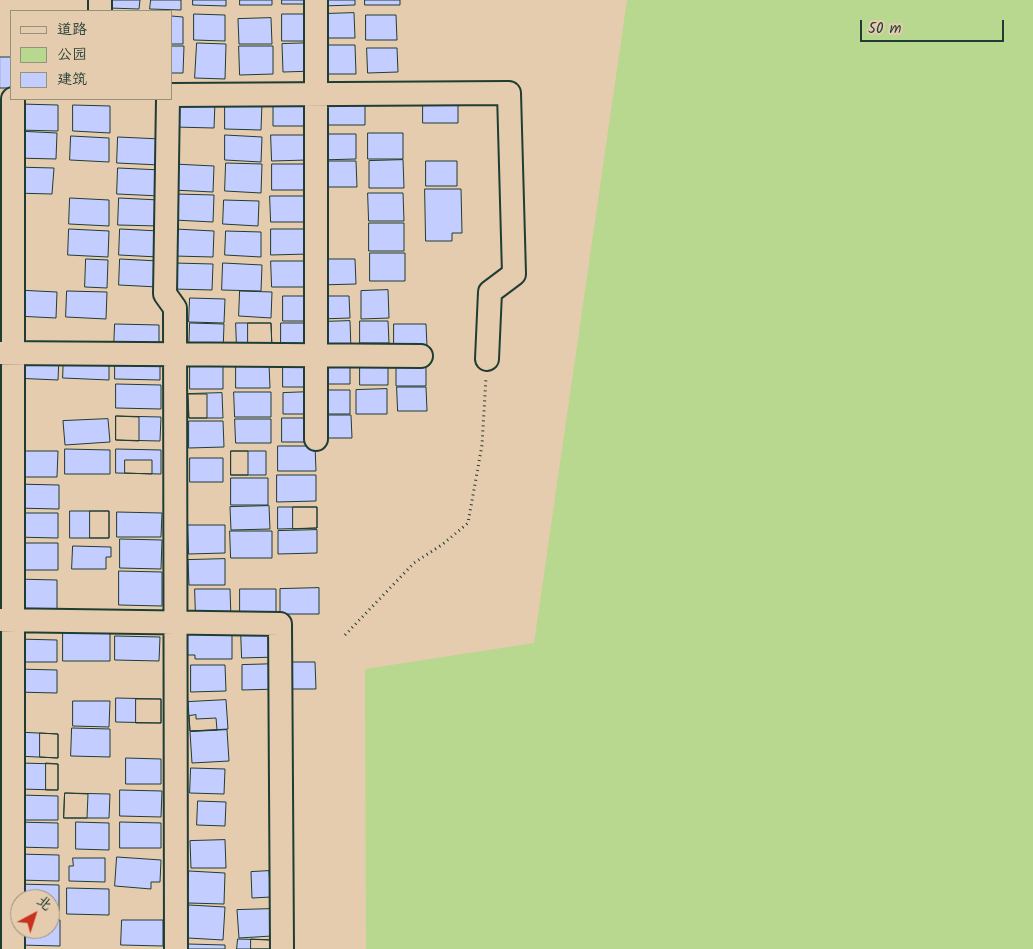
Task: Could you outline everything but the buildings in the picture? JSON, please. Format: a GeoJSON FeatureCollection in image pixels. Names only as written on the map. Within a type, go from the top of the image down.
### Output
{"type":"FeatureCollection","features":[{"type":"Feature","properties":{"kind":"street"},"geometry":{"type":"LineString","coordinates":[[316,0],[316,439]]}},
{"type":"Feature","properties":{"kind":"street"},"geometry":{"type":"LineString","coordinates":[[172,95],[509,93],[514,274],[490,292],[487,359]]}},
{"type":"Feature","properties":{"kind":"street"},"geometry":{"type":"LineString","coordinates":[[12,100],[6,353],[6,620],[13,949]]}},
{"type":"Feature","properties":{"kind":"street"},"geometry":{"type":"LineString","coordinates":[[168,100],[165,294],[175,308],[176,949]]}},
{"type":"Feature","properties":{"kind":"street"},"geometry":{"type":"LineString","coordinates":[[6,353],[421,356]]}},
{"type":"Feature","properties":{"kind":"street"},"geometry":{"type":"LineString","coordinates":[[6,620],[280,624],[282,949]]}},
{"type":"Feature","properties":{"kind":"path"},"geometry":{"type":"LineString","coordinates":[[345,635],[414,563],[468,523],[482,445],[487,359]]}},
{"type":"Feature","properties":{"kind":"green space"},"geometry":{"type":"Polygon","coordinates":[[[627,0],[1033,0],[1033,949],[366,949],[365,669],[534,643],[627,0]]]}}]}
